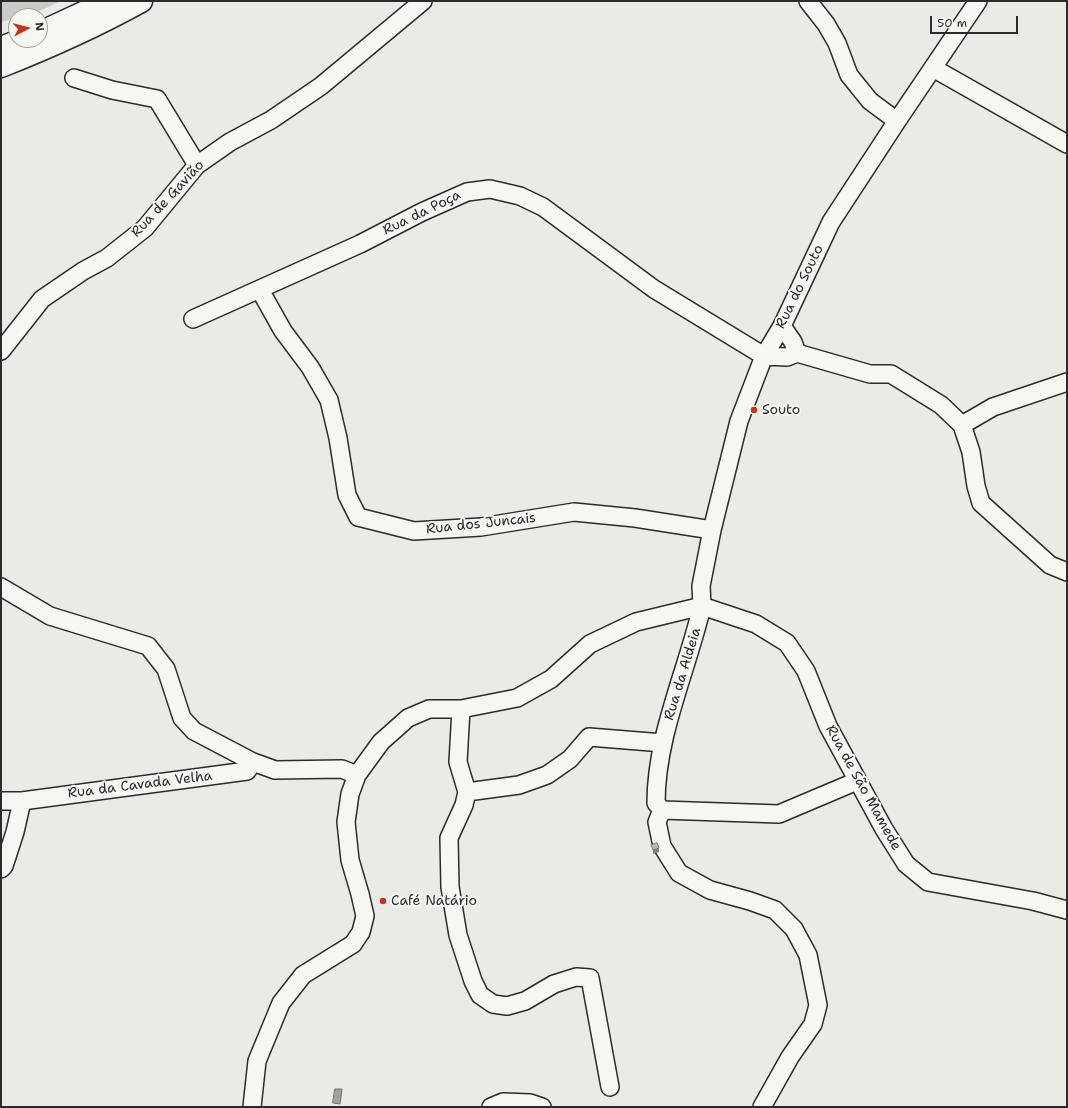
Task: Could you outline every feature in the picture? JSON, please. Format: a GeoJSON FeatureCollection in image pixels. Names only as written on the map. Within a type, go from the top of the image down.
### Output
{"type":"FeatureCollection","features":[{"type":"Feature","properties":{"kind":"highway"},"geometry":{"type":"LineString","coordinates":[[48,29],[110,1]]}},
{"type":"Feature","properties":{"kind":"highway"},"geometry":{"type":"LineString","coordinates":[[1,66],[41,51],[118,14],[141,1]]}},
{"type":"Feature","properties":{"kind":"street","name":"Rua de Gavião"},"geometry":{"type":"LineString","coordinates":[[1,351],[42,299],[83,271],[107,258],[145,228],[198,165],[230,142],[271,120],[321,86],[423,1]]}},
{"type":"Feature","properties":{"kind":"street"},"geometry":{"type":"LineString","coordinates":[[808,1],[826,24],[837,44],[849,75],[870,101],[897,121]]}},
{"type":"Feature","properties":{"kind":"street","name":"Rua do Souto"},"geometry":{"type":"LineString","coordinates":[[702,606],[701,586],[712,530],[738,421],[764,356],[782,326],[831,222],[978,1]]}},
{"type":"Feature","properties":{"kind":"street"},"geometry":{"type":"LineString","coordinates":[[933,68],[1067,144]]}},
{"type":"Feature","properties":{"kind":"street"},"geometry":{"type":"LineString","coordinates":[[74,78],[112,90],[157,99],[198,165]]}},
{"type":"Feature","properties":{"kind":"street","name":"Rua da Poça"},"geometry":{"type":"LineString","coordinates":[[193,319],[360,244],[460,194],[490,189],[520,196],[543,206],[654,289],[764,356]]}},
{"type":"Feature","properties":{"kind":"street","name":"Rua dos Juncais"},"geometry":{"type":"LineString","coordinates":[[260,290],[283,331],[310,367],[329,400],[338,438],[347,495],[358,517],[414,531],[481,527],[574,512],[635,518],[712,530]]}},
{"type":"Feature","properties":{"kind":"street"},"geometry":{"type":"LineString","coordinates":[[782,326],[794,342],[797,353]]}},
{"type":"Feature","properties":{"kind":"street"},"geometry":{"type":"LineString","coordinates":[[764,356],[787,357],[797,353],[870,374],[891,374],[941,405],[962,425],[972,452],[976,486],[981,503],[1050,565],[1067,572]]}},
{"type":"Feature","properties":{"kind":"street"},"geometry":{"type":"LineString","coordinates":[[962,425],[993,407],[1067,382]]}},
{"type":"Feature","properties":{"kind":"street"},"geometry":{"type":"LineString","coordinates":[[1,587],[50,616],[148,646],[166,669],[182,718],[194,731],[254,762],[275,770],[342,769],[357,775]]}},
{"type":"Feature","properties":{"kind":"street"},"geometry":{"type":"LineString","coordinates":[[252,1107],[257,1061],[281,1003],[304,975],[353,944],[361,932],[365,916],[350,860],[346,822],[350,794],[357,775],[381,742],[408,718],[429,709],[461,709],[517,698],[551,679],[590,644],[636,622],[702,606]]}},
{"type":"Feature","properties":{"kind":"street","name":"Rua da Aldeia"},"geometry":{"type":"LineString","coordinates":[[662,810],[656,803],[656,790],[663,743],[702,606]]}},
{"type":"Feature","properties":{"kind":"street","name":"Rua de São Mamede"},"geometry":{"type":"LineString","coordinates":[[702,606],[756,624],[787,643],[806,671],[828,726],[857,781],[906,864],[928,882],[1033,901],[1067,910]]}},
{"type":"Feature","properties":{"kind":"street"},"geometry":{"type":"LineString","coordinates":[[461,709],[458,762],[467,792],[464,805],[449,838],[450,887],[458,934],[473,981],[480,995],[493,1004],[507,1006],[525,1001],[554,984],[576,977],[590,978],[610,1087]]}},
{"type":"Feature","properties":{"kind":"street"},"geometry":{"type":"LineString","coordinates":[[467,792],[519,785],[547,775],[570,759],[589,737],[663,743]]}},
{"type":"Feature","properties":{"kind":"street","name":"Rua da Cavada Velha"},"geometry":{"type":"LineString","coordinates":[[1,801],[22,801],[247,771],[254,762]]}},
{"type":"Feature","properties":{"kind":"street"},"geometry":{"type":"LineString","coordinates":[[762,1107],[790,1057],[813,1024],[818,1005],[808,955],[794,929],[775,910],[750,901],[710,890],[680,873],[662,846],[657,822],[662,810],[779,814],[857,781]]}},
{"type":"Feature","properties":{"kind":"street"},"geometry":{"type":"LineString","coordinates":[[1,869],[4,866],[15,832],[22,801]]}},
{"type":"Feature","properties":{"kind":"street"},"geometry":{"type":"LineString","coordinates":[[491,1107],[503,1102],[530,1103],[542,1107]]}},
{"type":"Feature","properties":{"kind":"shaded area"},"geometry":{"type":"Polygon","coordinates":[[[1,1],[60,1],[46,8],[8,8],[8,20],[1,22],[1,1]]]}},
{"type":"Feature","properties":{"kind":"shaded area"},"geometry":{"type":"Polygon","coordinates":[[[335,1089],[342,1089],[340,1104],[333,1103],[335,1089]]]}},
{"type":"Feature","properties":{"kind":"building"},"geometry":{"type":"Polygon","coordinates":[[[657,843],[659,848],[653,850],[651,845],[657,843]]]}},
{"type":"Feature","properties":{"kind":"place","name":"Souto"},"geometry":{"type":"Point","coordinates":[754,410]}},
{"type":"Feature","properties":{"kind":"place","name":"Café Natário"},"geometry":{"type":"Point","coordinates":[383,901]}}]}
